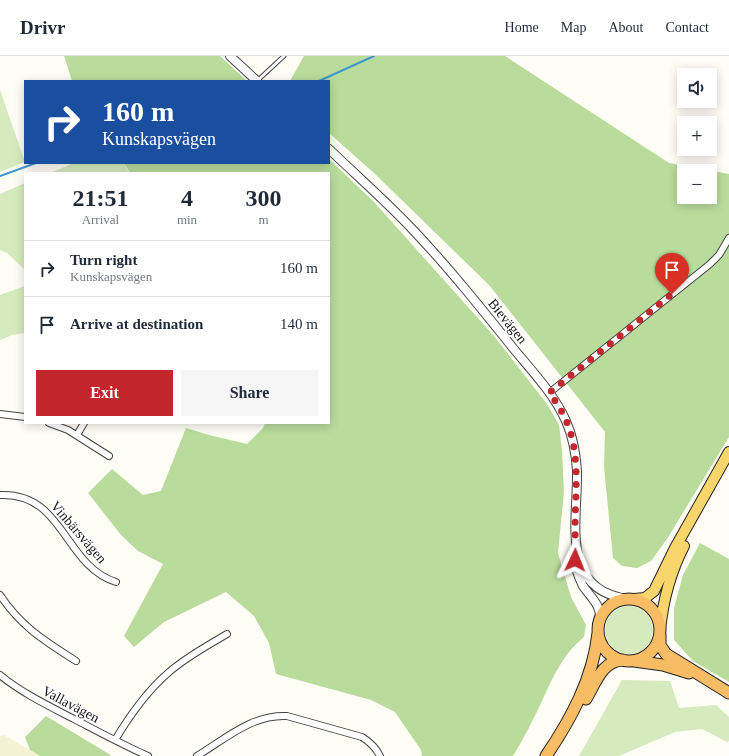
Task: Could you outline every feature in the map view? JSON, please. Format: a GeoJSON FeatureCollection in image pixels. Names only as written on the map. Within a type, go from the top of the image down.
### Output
{"type":"FeatureCollection","features":[{"type":"Feature","properties":{"kind":"highway"},"geometry":{"type":"LineString","coordinates":[[546,756],[562,732],[579,700],[588,678],[593,660],[599,624],[604,613],[610,606],[619,601],[631,599],[644,603],[653,610],[658,619],[660,644],[666,654],[729,694]]}},
{"type":"Feature","properties":{"kind":"highway"},"geometry":{"type":"LineString","coordinates":[[599,624],[600,638],[605,648],[613,656],[626,660],[662,665],[705,679]]}},
{"type":"Feature","properties":{"kind":"highway"},"geometry":{"type":"LineString","coordinates":[[562,732],[571,723],[603,668],[612,662],[640,658],[649,653],[656,645],[660,632]]}},
{"type":"Feature","properties":{"kind":"main road"},"geometry":{"type":"LineString","coordinates":[[631,599],[646,598],[654,591],[675,548],[729,452]]}},
{"type":"Feature","properties":{"kind":"main road"},"geometry":{"type":"LineString","coordinates":[[660,632],[666,593],[678,557],[729,465]]}},
{"type":"Feature","properties":{"kind":"street"},"geometry":{"type":"LineString","coordinates":[[230,56],[256,80]]}},
{"type":"Feature","properties":{"kind":"street","name":"Bievägen"},"geometry":{"type":"LineString","coordinates":[[330,150],[413,230],[442,262],[557,404],[566,420],[575,451],[577,472],[575,560],[578,574],[584,586],[598,605],[600,613],[599,624]]}},
{"type":"Feature","properties":{"kind":"street"},"geometry":{"type":"LineString","coordinates":[[549,393],[710,264],[719,255],[729,238]]}},
{"type":"Feature","properties":{"kind":"street"},"geometry":{"type":"LineString","coordinates":[[0,414],[24,417]]}},
{"type":"Feature","properties":{"kind":"street"},"geometry":{"type":"LineString","coordinates":[[52,424],[68,430],[109,456]]}},
{"type":"Feature","properties":{"kind":"street"},"geometry":{"type":"LineString","coordinates":[[77,436],[83,424]]}},
{"type":"Feature","properties":{"kind":"street","name":"Vinbärsvägen"},"geometry":{"type":"LineString","coordinates":[[0,495],[12,494],[37,503],[54,519],[86,562],[98,574],[116,582]]}},
{"type":"Feature","properties":{"kind":"street","name":"Bievägen"},"geometry":{"type":"LineString","coordinates":[[576,551],[582,570],[594,585],[610,595],[631,599]]}},
{"type":"Feature","properties":{"kind":"street"},"geometry":{"type":"LineString","coordinates":[[0,595],[14,615],[31,631],[76,661]]}},
{"type":"Feature","properties":{"kind":"street"},"geometry":{"type":"LineString","coordinates":[[115,740],[137,706],[156,683],[184,660],[227,634]]}},
{"type":"Feature","properties":{"kind":"street","name":"Vallavägen"},"geometry":{"type":"LineString","coordinates":[[0,675],[26,693],[115,740],[133,753],[148,756]]}},
{"type":"Feature","properties":{"kind":"street"},"geometry":{"type":"LineString","coordinates":[[197,756],[247,725],[276,715],[287,716],[362,737],[370,742],[380,756]]}},
{"type":"Feature","properties":{"kind":"lane"},"geometry":{"type":"LineString","coordinates":[[258,80],[284,56]]}},
{"type":"Feature","properties":{"kind":"shaded area"},"geometry":{"type":"Polygon","coordinates":[[[4,735],[40,756],[0,756],[0,736],[4,735]]]}},
{"type":"Feature","properties":{"kind":"green space"},"geometry":{"type":"Polygon","coordinates":[[[64,56],[220,56],[246,80],[72,80],[64,56]]]}},
{"type":"Feature","properties":{"kind":"green space"},"geometry":{"type":"Polygon","coordinates":[[[304,56],[505,56],[669,163],[677,164],[677,204],[717,204],[717,172],[729,174],[729,437],[667,539],[651,561],[637,568],[622,566],[613,558],[604,467],[605,432],[489,285],[375,174],[330,134],[330,80],[291,80],[304,56]]]}},
{"type":"Feature","properties":{"kind":"green space"},"geometry":{"type":"Polygon","coordinates":[[[0,90],[24,162],[0,172],[0,90]]]}},
{"type":"Feature","properties":{"kind":"green space"},"geometry":{"type":"Polygon","coordinates":[[[330,160],[374,202],[494,336],[547,404],[559,425],[562,450],[564,492],[558,553],[571,597],[586,625],[584,637],[570,651],[559,666],[539,708],[513,756],[422,756],[421,750],[395,712],[371,700],[276,674],[269,643],[254,616],[226,592],[164,622],[134,647],[124,636],[163,564],[138,551],[121,535],[88,493],[112,469],[143,495],[161,491],[186,428],[247,444],[263,428],[265,424],[330,424],[330,172],[129,172],[125,164],[330,164],[330,160]]]}},
{"type":"Feature","properties":{"kind":"green space"},"geometry":{"type":"Polygon","coordinates":[[[72,164],[124,164],[128,172],[52,172],[72,164]]]}},
{"type":"Feature","properties":{"kind":"green space"},"geometry":{"type":"Polygon","coordinates":[[[24,183],[24,269],[7,253],[0,250],[0,194],[24,183]]]}},
{"type":"Feature","properties":{"kind":"green space"},"geometry":{"type":"Polygon","coordinates":[[[24,286],[24,333],[12,335],[0,340],[0,295],[24,286]]]}},
{"type":"Feature","properties":{"kind":"green space"},"geometry":{"type":"Polygon","coordinates":[[[700,543],[729,559],[729,682],[693,661],[674,640],[674,608],[683,575],[700,543]]]}},
{"type":"Feature","properties":{"kind":"green space"},"geometry":{"type":"Polygon","coordinates":[[[624,606],[634,606],[646,613],[653,625],[653,635],[646,647],[634,654],[624,654],[616,650],[609,643],[605,635],[605,625],[609,617],[616,610],[624,606]]]}},
{"type":"Feature","properties":{"kind":"green space"},"geometry":{"type":"Polygon","coordinates":[[[622,680],[670,681],[679,708],[716,705],[729,717],[729,741],[727,742],[702,729],[675,732],[619,756],[579,756],[622,680]]]}},
{"type":"Feature","properties":{"kind":"green space"},"geometry":{"type":"Polygon","coordinates":[[[46,716],[111,756],[40,756],[30,750],[25,737],[46,716]]]}},
{"type":"Feature","properties":{"kind":"waterway"},"geometry":{"type":"LineString","coordinates":[[321,80],[374,56]]}},
{"type":"Feature","properties":{"kind":"waterway"},"geometry":{"type":"LineString","coordinates":[[0,176],[33,164]]}},
{"type":"Feature","properties":{"kind":"route"},"geometry":{"type":"LineString","coordinates":[[575,560],[577,472],[575,451],[566,420],[553,397],[549,393],[672,294]]}}]}
